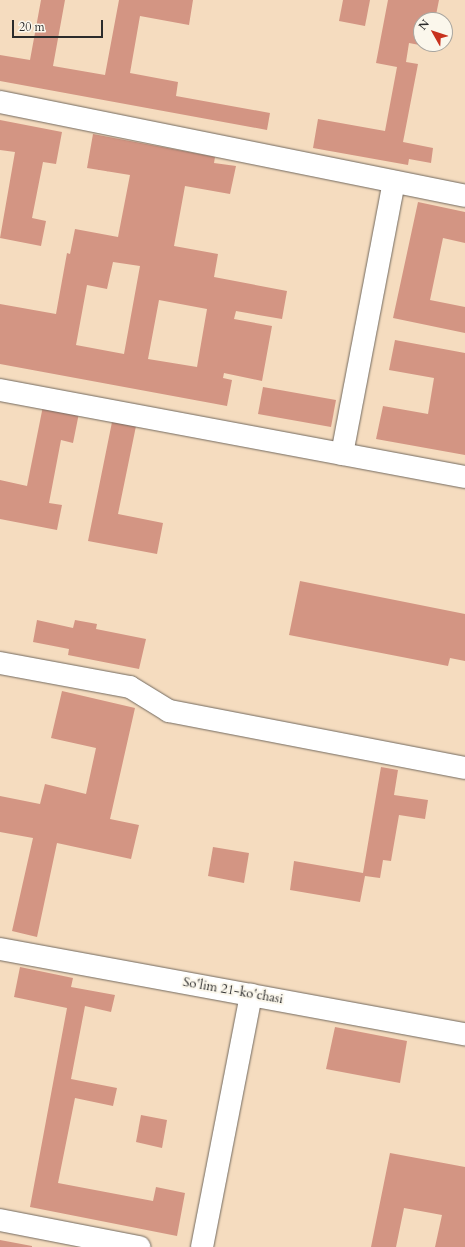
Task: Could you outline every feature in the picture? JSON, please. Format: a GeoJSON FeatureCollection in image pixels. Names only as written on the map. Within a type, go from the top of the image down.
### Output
{"type":"FeatureCollection","features":[{"type":"Feature","properties":{"kind":"street"},"geometry":{"type":"LineString","coordinates":[[0,102],[465,196]]}},
{"type":"Feature","properties":{"kind":"street"},"geometry":{"type":"LineString","coordinates":[[342,454],[394,182]]}},
{"type":"Feature","properties":{"kind":"street"},"geometry":{"type":"LineString","coordinates":[[0,390],[465,477]]}},
{"type":"Feature","properties":{"kind":"street"},"geometry":{"type":"LineString","coordinates":[[0,663],[130,687],[169,711],[465,768]]}},
{"type":"Feature","properties":{"kind":"street","name":"Soʻlim 21-koʻchasi"},"geometry":{"type":"LineString","coordinates":[[0,949],[465,1034]]}},
{"type":"Feature","properties":{"kind":"street"},"geometry":{"type":"LineString","coordinates":[[202,1247],[251,995]]}},
{"type":"Feature","properties":{"kind":"street"},"geometry":{"type":"LineString","coordinates":[[0,1220],[139,1247]]}},
{"type":"Feature","properties":{"kind":"building"},"geometry":{"type":"Polygon","coordinates":[[[41,0],[65,0],[53,66],[105,75],[119,0],[193,0],[189,25],[140,16],[130,73],[178,82],[176,96],[270,113],[267,130],[0,81],[0,55],[30,60],[41,0]]]}},
{"type":"Feature","properties":{"kind":"building"},"geometry":{"type":"Polygon","coordinates":[[[343,0],[370,0],[365,26],[339,21],[343,0]]]}},
{"type":"Feature","properties":{"kind":"building"},"geometry":{"type":"Polygon","coordinates":[[[388,0],[439,0],[437,12],[413,12],[413,44],[409,43],[406,62],[418,64],[403,142],[433,148],[431,163],[409,159],[408,165],[313,148],[318,119],[385,131],[397,67],[376,63],[388,0]]]}},
{"type":"Feature","properties":{"kind":"building"},"geometry":{"type":"Polygon","coordinates":[[[0,120],[62,132],[56,164],[43,162],[32,218],[46,221],[41,246],[0,238],[15,152],[0,150],[0,120]]]}},
{"type":"Feature","properties":{"kind":"building"},"geometry":{"type":"Polygon","coordinates":[[[93,134],[215,157],[214,163],[236,166],[230,194],[185,186],[174,246],[218,254],[214,277],[287,291],[282,319],[236,311],[234,319],[272,326],[262,381],[224,373],[223,378],[232,380],[227,406],[0,364],[0,304],[56,314],[67,253],[70,254],[75,229],[118,237],[130,175],[87,168],[93,134]],[[113,262],[107,289],[87,285],[76,345],[124,354],[140,266],[113,262]],[[159,300],[148,359],[197,367],[207,309],[159,300]]]}},
{"type":"Feature","properties":{"kind":"building"},"geometry":{"type":"Polygon","coordinates":[[[418,202],[465,212],[465,243],[443,238],[430,300],[465,307],[465,333],[393,318],[418,202]]]}},
{"type":"Feature","properties":{"kind":"building"},"geometry":{"type":"Polygon","coordinates":[[[395,340],[465,353],[465,455],[376,439],[383,406],[428,414],[434,378],[389,370],[395,340]]]}},
{"type":"Feature","properties":{"kind":"building"},"geometry":{"type":"Polygon","coordinates":[[[263,387],[336,400],[331,427],[258,414],[263,387]]]}},
{"type":"Feature","properties":{"kind":"building"},"geometry":{"type":"Polygon","coordinates":[[[43,406],[79,413],[73,443],[61,440],[49,503],[62,505],[57,530],[0,519],[0,480],[27,486],[43,406]]]}},
{"type":"Feature","properties":{"kind":"building"},"geometry":{"type":"Polygon","coordinates":[[[112,422],[136,426],[118,514],[163,523],[157,554],[88,541],[112,422]]]}},
{"type":"Feature","properties":{"kind":"building"},"geometry":{"type":"Polygon","coordinates":[[[300,581],[465,614],[465,661],[450,658],[448,666],[289,635],[300,581]]]}},
{"type":"Feature","properties":{"kind":"building"},"geometry":{"type":"Polygon","coordinates":[[[37,620],[73,628],[75,620],[97,624],[96,629],[146,639],[139,669],[68,655],[69,649],[33,642],[37,620]]]}},
{"type":"Feature","properties":{"kind":"building"},"geometry":{"type":"Polygon","coordinates":[[[62,691],[135,708],[110,819],[139,825],[131,859],[57,843],[37,937],[12,931],[33,838],[0,832],[0,796],[40,804],[45,784],[86,794],[96,748],[51,738],[62,691]]]}},
{"type":"Feature","properties":{"kind":"building"},"geometry":{"type":"Polygon","coordinates":[[[381,767],[398,770],[394,795],[428,800],[425,819],[399,815],[391,861],[383,860],[380,878],[365,876],[360,902],[290,890],[294,861],[363,873],[381,767]]]}},
{"type":"Feature","properties":{"kind":"building"},"geometry":{"type":"Polygon","coordinates":[[[213,847],[249,853],[244,883],[208,876],[213,847]]]}},
{"type":"Feature","properties":{"kind":"building"},"geometry":{"type":"Polygon","coordinates":[[[20,967],[73,978],[71,987],[115,995],[111,1012],[85,1006],[71,1079],[117,1088],[113,1106],[75,1098],[58,1183],[153,1201],[156,1187],[185,1193],[177,1236],[30,1207],[67,1008],[14,997],[20,967]]]}},
{"type":"Feature","properties":{"kind":"building"},"geometry":{"type":"Polygon","coordinates":[[[335,1027],[407,1041],[400,1083],[326,1069],[335,1027]]]}},
{"type":"Feature","properties":{"kind":"building"},"geometry":{"type":"Polygon","coordinates":[[[141,1115],[167,1120],[162,1148],[136,1142],[141,1115]]]}},
{"type":"Feature","properties":{"kind":"building"},"geometry":{"type":"Polygon","coordinates":[[[390,1153],[465,1167],[465,1247],[435,1247],[442,1215],[404,1208],[396,1247],[371,1247],[390,1153]]]}},
{"type":"Feature","properties":{"kind":"building"},"geometry":{"type":"Polygon","coordinates":[[[0,1240],[32,1246],[32,1247],[0,1247],[0,1240]]]}}]}
